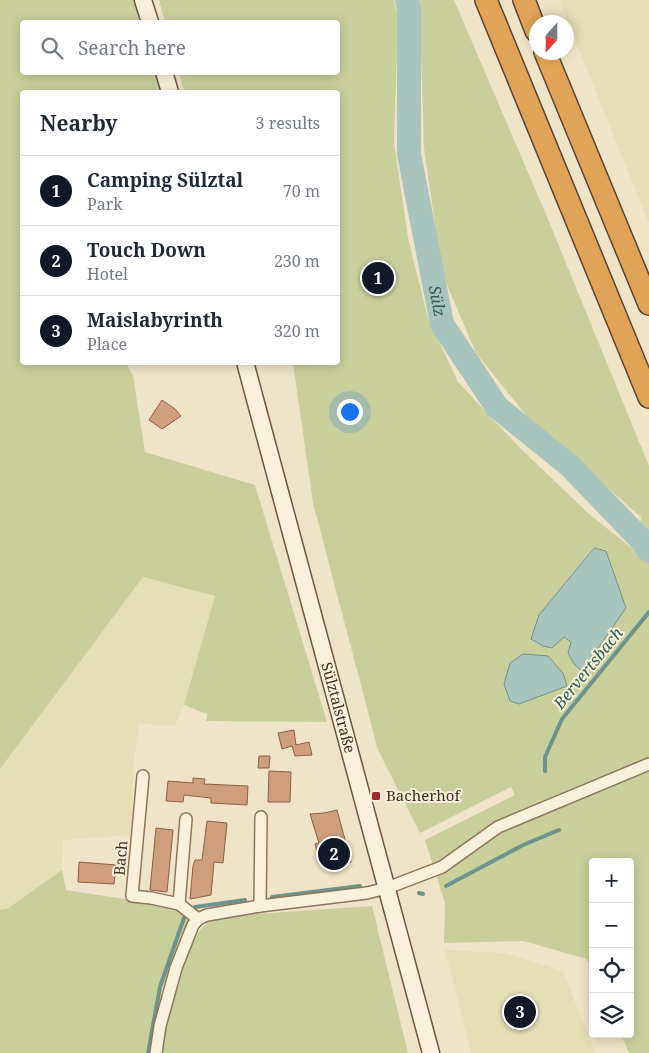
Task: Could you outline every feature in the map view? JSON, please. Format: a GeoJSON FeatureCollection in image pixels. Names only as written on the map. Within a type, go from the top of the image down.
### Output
{"type":"FeatureCollection","features":[{"type":"Feature","properties":{"kind":"highway"},"geometry":{"type":"LineString","coordinates":[[486,0],[649,397]]}},
{"type":"Feature","properties":{"kind":"highway"},"geometry":{"type":"LineString","coordinates":[[524,0],[530,15]]}},
{"type":"Feature","properties":{"kind":"highway"},"geometry":{"type":"LineString","coordinates":[[548,60],[649,304]]}},
{"type":"Feature","properties":{"kind":"main road"},"geometry":{"type":"LineString","coordinates":[[143,0],[149,20]]}},
{"type":"Feature","properties":{"kind":"main road"},"geometry":{"type":"LineString","coordinates":[[165,75],[169,90]]}},
{"type":"Feature","properties":{"kind":"main road","name":"Sülztalstraße"},"geometry":{"type":"LineString","coordinates":[[246,365],[431,1053]]}},
{"type":"Feature","properties":{"kind":"street"},"geometry":{"type":"LineString","coordinates":[[156,1053],[160,1026],[176,968],[193,925],[198,919],[207,915],[260,906],[367,894],[387,888],[442,867],[498,827],[649,764]]}},
{"type":"Feature","properties":{"kind":"street","name":"Bach"},"geometry":{"type":"LineString","coordinates":[[143,776],[132,896],[179,904],[198,919]]}},
{"type":"Feature","properties":{"kind":"street"},"geometry":{"type":"LineString","coordinates":[[260,817],[260,906]]}},
{"type":"Feature","properties":{"kind":"street"},"geometry":{"type":"LineString","coordinates":[[179,904],[186,819]]}},
{"type":"Feature","properties":{"kind":"shaded area"},"geometry":{"type":"Polygon","coordinates":[[[559,0],[649,0],[649,223],[574,37],[574,15],[565,15],[559,0]]]}},
{"type":"Feature","properties":{"kind":"shaded area"},"geometry":{"type":"Polygon","coordinates":[[[143,577],[216,596],[184,705],[175,726],[139,724],[134,760],[130,835],[63,840],[62,870],[7,909],[0,910],[0,769],[143,577]]]}},
{"type":"Feature","properties":{"kind":"shaded area"},"geometry":{"type":"Polygon","coordinates":[[[445,950],[505,953],[563,971],[595,1053],[471,1053],[445,950]]]}},
{"type":"Feature","properties":{"kind":"green space"},"geometry":{"type":"Polygon","coordinates":[[[0,0],[135,0],[140,20],[20,20],[20,75],[157,75],[160,90],[20,90],[20,365],[127,365],[133,376],[145,452],[255,485],[327,722],[206,721],[207,714],[184,705],[215,596],[143,577],[0,769],[0,0]]]}},
{"type":"Feature","properties":{"kind":"green space"},"geometry":{"type":"Polygon","coordinates":[[[159,0],[394,0],[398,18],[394,143],[408,238],[428,318],[458,382],[518,446],[589,514],[638,553],[641,517],[530,420],[476,353],[442,273],[424,148],[420,23],[416,0],[454,0],[548,219],[649,466],[649,1053],[629,1053],[623,1038],[634,1038],[634,858],[589,858],[589,963],[587,959],[523,941],[444,943],[445,903],[425,840],[515,795],[511,787],[420,833],[378,750],[313,503],[293,365],[340,365],[340,90],[183,90],[180,75],[340,75],[340,20],[164,20],[159,0]],[[593,548],[539,615],[571,642],[582,671],[626,608],[606,550],[593,548]],[[523,654],[519,704],[532,699],[523,654]]]}},
{"type":"Feature","properties":{"kind":"green space"},"geometry":{"type":"Polygon","coordinates":[[[62,870],[66,890],[138,901],[183,911],[190,920],[163,986],[149,1053],[0,1053],[0,910],[7,909],[62,870]]]}},
{"type":"Feature","properties":{"kind":"green space"},"geometry":{"type":"Polygon","coordinates":[[[372,906],[408,1053],[162,1053],[171,1003],[182,964],[198,932],[208,923],[226,916],[372,906]]]}},
{"type":"Feature","properties":{"kind":"water"},"geometry":{"type":"Polygon","coordinates":[[[594,548],[606,551],[626,608],[582,671],[574,664],[568,653],[571,642],[564,637],[552,648],[543,646],[531,639],[539,615],[594,548]]]}},
{"type":"Feature","properties":{"kind":"water"},"geometry":{"type":"Polygon","coordinates":[[[523,654],[548,656],[563,673],[567,686],[519,704],[510,701],[504,684],[510,663],[523,654]]]}},
{"type":"Feature","properties":{"kind":"building"},"geometry":{"type":"Polygon","coordinates":[[[162,400],[181,416],[162,429],[149,420],[162,400]]]}},
{"type":"Feature","properties":{"kind":"building"},"geometry":{"type":"Polygon","coordinates":[[[294,730],[296,745],[309,742],[312,755],[295,756],[292,746],[282,749],[278,733],[294,730]]]}},
{"type":"Feature","properties":{"kind":"building"},"geometry":{"type":"Polygon","coordinates":[[[259,756],[270,756],[269,768],[258,768],[259,756]]]}},
{"type":"Feature","properties":{"kind":"building"},"geometry":{"type":"Polygon","coordinates":[[[269,771],[291,772],[290,802],[268,802],[269,771]]]}},
{"type":"Feature","properties":{"kind":"building"},"geometry":{"type":"Polygon","coordinates":[[[193,778],[205,779],[204,784],[248,786],[247,805],[211,803],[211,798],[184,795],[183,802],[166,801],[168,781],[193,783],[193,778]]]}},
{"type":"Feature","properties":{"kind":"building"},"geometry":{"type":"Polygon","coordinates":[[[337,810],[351,862],[326,869],[323,857],[319,858],[315,844],[319,843],[310,814],[337,810]]]}},
{"type":"Feature","properties":{"kind":"building"},"geometry":{"type":"Polygon","coordinates":[[[207,821],[227,823],[223,863],[214,862],[211,895],[190,899],[193,866],[195,860],[202,860],[207,821]]]}},
{"type":"Feature","properties":{"kind":"building"},"geometry":{"type":"Polygon","coordinates":[[[156,828],[173,830],[167,892],[150,890],[156,828]]]}},
{"type":"Feature","properties":{"kind":"building"},"geometry":{"type":"Polygon","coordinates":[[[79,862],[116,865],[114,884],[78,882],[79,862]]]}},
{"type":"Feature","properties":{"kind":"waterway","name":"Sülz"},"geometry":{"type":"LineString","coordinates":[[407,0],[409,9],[409,154],[442,324],[497,407],[570,466],[645,544],[649,551]]}},
{"type":"Feature","properties":{"kind":"waterway","name":"Bervertsbach"},"geometry":{"type":"LineString","coordinates":[[545,771],[545,757],[562,719],[649,612]]}},
{"type":"Feature","properties":{"kind":"waterway","name":"Bervertsbach"},"geometry":{"type":"LineString","coordinates":[[446,886],[523,845],[559,830]]}},
{"type":"Feature","properties":{"kind":"waterway","name":"Bervertsbach"},"geometry":{"type":"LineString","coordinates":[[272,897],[360,886]]}},
{"type":"Feature","properties":{"kind":"waterway","name":"Bervertsbach"},"geometry":{"type":"LineString","coordinates":[[419,893],[423,894]]}},
{"type":"Feature","properties":{"kind":"waterway","name":"Bervertsbach"},"geometry":{"type":"LineString","coordinates":[[195,907],[245,900]]}},
{"type":"Feature","properties":{"kind":"waterway","name":"Bervertsbach"},"geometry":{"type":"LineString","coordinates":[[148,1053],[160,987],[184,918]]}},
{"type":"Feature","properties":{"kind":"place","name":"Camping Sülztal"},"geometry":{"type":"Point","coordinates":[378,278]}},
{"type":"Feature","properties":{"kind":"place","name":"Bacherhof"},"geometry":{"type":"Point","coordinates":[376,796]}},
{"type":"Feature","properties":{"kind":"place","name":"Touch Down"},"geometry":{"type":"Point","coordinates":[334,854]}},
{"type":"Feature","properties":{"kind":"place","name":"Maislabyrinth"},"geometry":{"type":"Point","coordinates":[520,1012]}}]}
